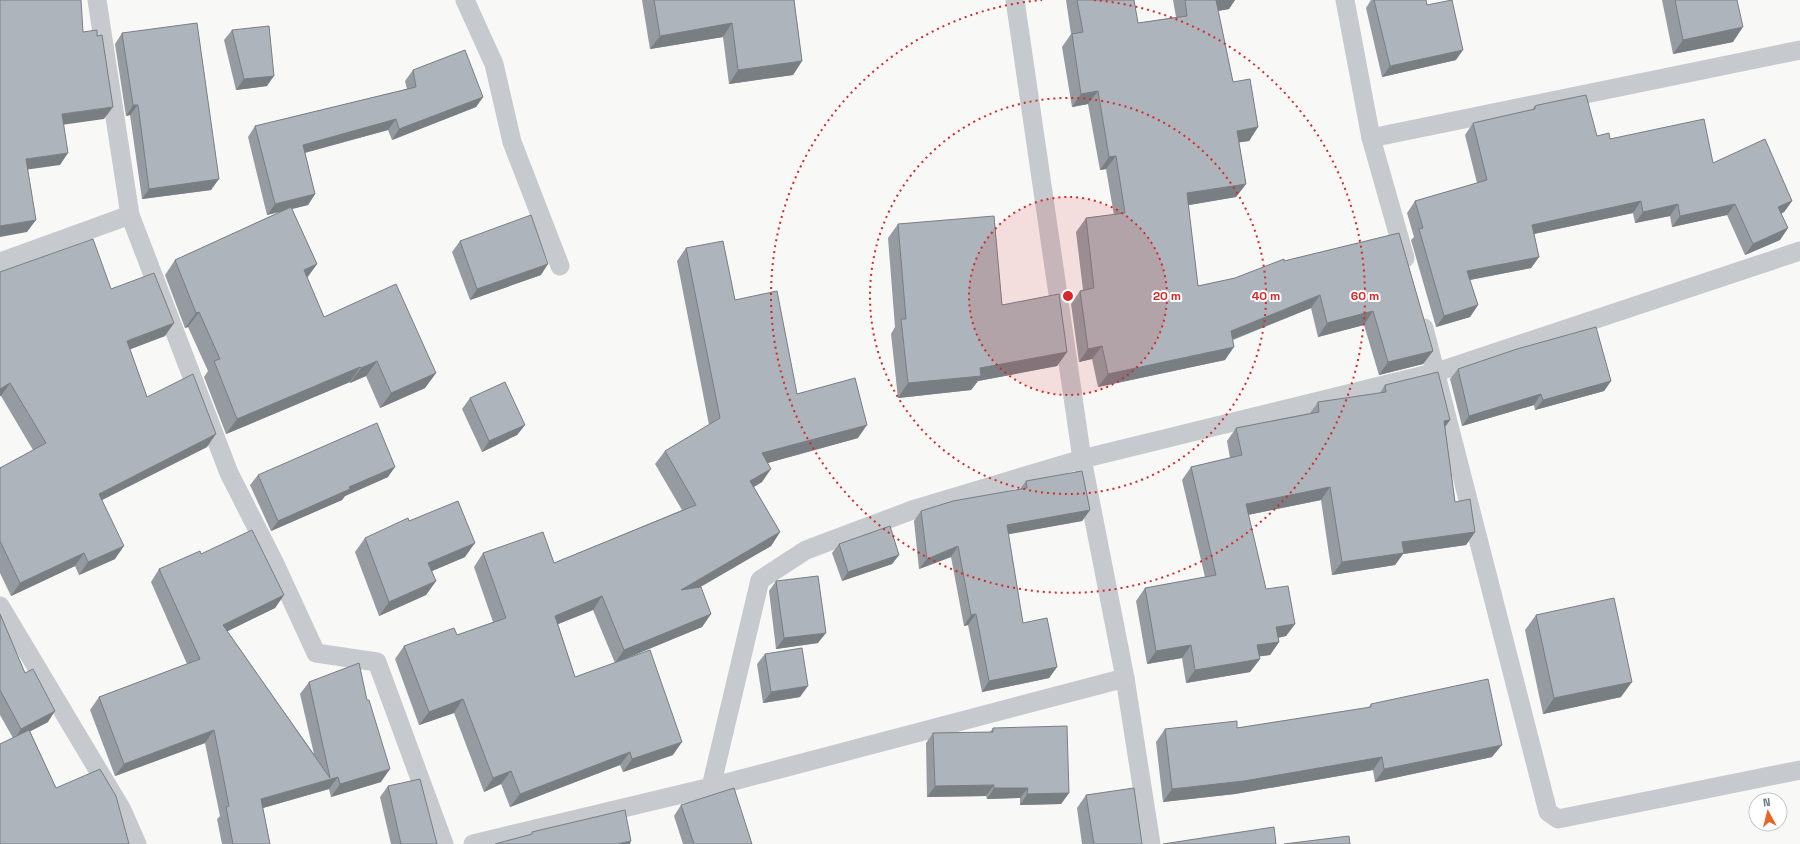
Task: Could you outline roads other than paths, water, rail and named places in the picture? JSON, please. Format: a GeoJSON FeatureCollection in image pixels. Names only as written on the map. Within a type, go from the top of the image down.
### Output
{"type":"FeatureCollection","features":[{"type":"Feature","properties":{"kind":"lane"},"geometry":{"type":"LineString","coordinates":[[97,0],[130,215],[229,473],[316,653],[377,662],[444,844]]}},
{"type":"Feature","properties":{"kind":"lane"},"geometry":{"type":"LineString","coordinates":[[465,0],[494,64],[512,142],[560,266]]}},
{"type":"Feature","properties":{"kind":"lane"},"geometry":{"type":"LineString","coordinates":[[1016,0],[1082,459],[1126,678],[1151,844]]}},
{"type":"Feature","properties":{"kind":"lane"},"geometry":{"type":"LineString","coordinates":[[1345,0],[1371,138],[1409,274]]}},
{"type":"Feature","properties":{"kind":"lane"},"geometry":{"type":"LineString","coordinates":[[1371,138],[1800,50]]}},
{"type":"Feature","properties":{"kind":"lane"},"geometry":{"type":"LineString","coordinates":[[0,262],[130,215]]}},
{"type":"Feature","properties":{"kind":"lane"},"geometry":{"type":"LineString","coordinates":[[711,787],[760,580],[806,550],[901,514],[1082,459],[1437,372],[1800,251]]}},
{"type":"Feature","properties":{"kind":"lane"},"geometry":{"type":"LineString","coordinates":[[1420,312],[1437,372],[1548,812],[1558,819],[1800,770]]}},
{"type":"Feature","properties":{"kind":"lane"},"geometry":{"type":"LineString","coordinates":[[0,606],[122,810],[137,844]]}},
{"type":"Feature","properties":{"kind":"lane"},"geometry":{"type":"LineString","coordinates":[[473,844],[711,787],[1126,678]]}}]}
